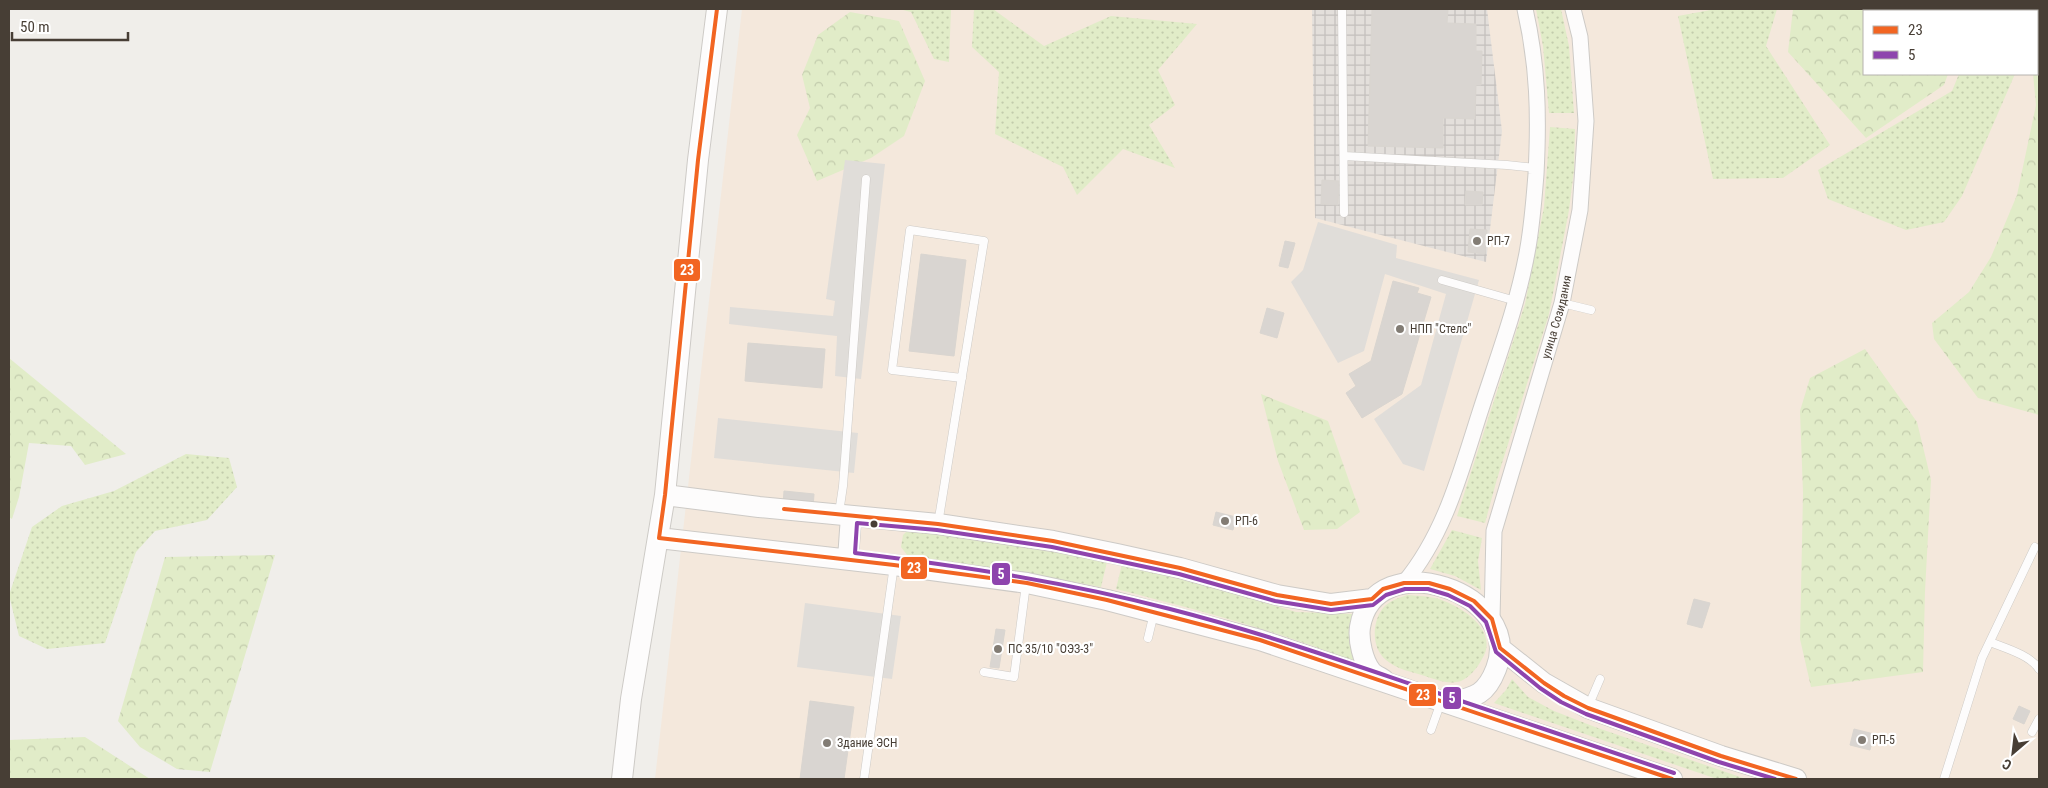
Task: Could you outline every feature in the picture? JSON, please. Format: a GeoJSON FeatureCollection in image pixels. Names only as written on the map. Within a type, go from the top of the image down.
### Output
{"type":"FeatureCollection","features":[{"type":"Feature","properties":{"kind":"street"},"geometry":{"type":"LineString","coordinates":[[622,779],[631,699],[665,495],[698,160],[717,9]]}},
{"type":"Feature","properties":{"kind":"street"},"geometry":{"type":"LineString","coordinates":[[1404,583],[1419,566],[1444,520],[1463,468],[1516,301],[1528,252],[1534,206],[1539,121],[1533,45],[1525,9]]}},
{"type":"Feature","properties":{"kind":"street","name":"улица Созидания"},"geometry":{"type":"LineString","coordinates":[[1492,619],[1494,531],[1562,303],[1580,210],[1586,121],[1580,38],[1573,9]]}},
{"type":"Feature","properties":{"kind":"street"},"geometry":{"type":"LineString","coordinates":[[665,495],[938,524],[1052,541],[1117,554],[1180,568],[1277,595],[1331,604],[1372,599]]}},
{"type":"Feature","properties":{"kind":"street"},"geometry":{"type":"LineString","coordinates":[[845,515],[848,559]]}},
{"type":"Feature","properties":{"kind":"street"},"geometry":{"type":"LineString","coordinates":[[659,538],[848,559],[1026,583],[1154,611],[1260,640],[1672,779]]}},
{"type":"Feature","properties":{"kind":"street"},"geometry":{"type":"LineString","coordinates":[[1390,684],[1372,672],[1362,648],[1359,632],[1361,618],[1372,599],[1383,589],[1404,583],[1429,584],[1450,589],[1474,601],[1492,619],[1500,648],[1498,664],[1492,680],[1476,697],[1446,702]]}},
{"type":"Feature","properties":{"kind":"street"},"geometry":{"type":"LineString","coordinates":[[1500,648],[1544,683],[1588,708],[1721,756],[1796,779]]}},
{"type":"Feature","properties":{"kind":"lane"},"geometry":{"type":"LineString","coordinates":[[1342,9],[1344,213]]}},
{"type":"Feature","properties":{"kind":"lane"},"geometry":{"type":"LineString","coordinates":[[1344,156],[1507,164],[1536,168]]}},
{"type":"Feature","properties":{"kind":"lane"},"geometry":{"type":"LineString","coordinates":[[845,515],[843,486],[866,179]]}},
{"type":"Feature","properties":{"kind":"lane"},"geometry":{"type":"LineString","coordinates":[[938,524],[962,378],[984,241],[910,230],[892,370],[962,378]]}},
{"type":"Feature","properties":{"kind":"lane"},"geometry":{"type":"LineString","coordinates":[[1442,280],[1516,301]]}},
{"type":"Feature","properties":{"kind":"lane"},"geometry":{"type":"LineString","coordinates":[[1562,303],[1591,310]]}},
{"type":"Feature","properties":{"kind":"lane"},"geometry":{"type":"LineString","coordinates":[[1944,779],[1982,658],[2035,547]]}},
{"type":"Feature","properties":{"kind":"lane"},"geometry":{"type":"LineString","coordinates":[[864,779],[894,565]]}},
{"type":"Feature","properties":{"kind":"lane"},"geometry":{"type":"LineString","coordinates":[[984,672],[1014,677],[1026,583]]}},
{"type":"Feature","properties":{"kind":"lane"},"geometry":{"type":"LineString","coordinates":[[1148,638],[1154,611]]}},
{"type":"Feature","properties":{"kind":"lane"},"geometry":{"type":"LineString","coordinates":[[1990,642],[2009,649],[2036,664],[2039,669]]}},
{"type":"Feature","properties":{"kind":"lane"},"geometry":{"type":"LineString","coordinates":[[1588,708],[1600,679]]}},
{"type":"Feature","properties":{"kind":"lane"},"geometry":{"type":"LineString","coordinates":[[1431,730],[1446,702]]}},
{"type":"Feature","properties":{"kind":"lane"},"geometry":{"type":"LineString","coordinates":[[2032,732],[2039,719]]}},
{"type":"Feature","properties":{"kind":"shaded area"},"geometry":{"type":"Polygon","coordinates":[[[742,9],[2039,9],[2039,779],[655,779],[742,9]]]}},
{"type":"Feature","properties":{"kind":"shaded area"},"geometry":{"type":"Polygon","coordinates":[[[1312,9],[1487,9],[1502,131],[1486,262],[1315,218],[1312,9]]]}},
{"type":"Feature","properties":{"kind":"shaded area"},"geometry":{"type":"Polygon","coordinates":[[[845,160],[885,164],[861,379],[835,376],[837,336],[729,324],[730,307],[833,316],[835,301],[826,299],[845,160]]]}},
{"type":"Feature","properties":{"kind":"shaded area"},"geometry":{"type":"Polygon","coordinates":[[[1318,222],[1397,245],[1396,258],[1479,280],[1424,471],[1403,464],[1374,419],[1421,385],[1446,294],[1385,274],[1364,351],[1338,363],[1291,282],[1303,270],[1318,222]]]}},
{"type":"Feature","properties":{"kind":"shaded area"},"geometry":{"type":"Polygon","coordinates":[[[718,418],[858,433],[854,473],[714,458],[718,418]]]}},
{"type":"Feature","properties":{"kind":"shaded area"},"geometry":{"type":"Polygon","coordinates":[[[805,603],[901,616],[892,679],[797,667],[805,603]]]}},
{"type":"Feature","properties":{"kind":"green space"},"geometry":{"type":"Polygon","coordinates":[[[899,9],[951,9],[949,62],[934,59],[911,12],[899,9]]]}},
{"type":"Feature","properties":{"kind":"green space"},"geometry":{"type":"Polygon","coordinates":[[[974,9],[993,9],[1044,46],[1111,16],[1197,24],[1158,70],[1175,105],[1149,125],[1175,168],[1123,149],[1077,195],[1063,167],[995,134],[999,72],[972,47],[974,9]]]}},
{"type":"Feature","properties":{"kind":"green space"},"geometry":{"type":"Polygon","coordinates":[[[1536,9],[1561,9],[1569,46],[1574,113],[1549,113],[1543,46],[1536,9]]]}},
{"type":"Feature","properties":{"kind":"green space"},"geometry":{"type":"Polygon","coordinates":[[[1716,9],[1777,9],[1766,46],[1830,145],[1783,178],[1713,179],[1678,16],[1716,9]]]}},
{"type":"Feature","properties":{"kind":"green space"},"geometry":{"type":"Polygon","coordinates":[[[1793,9],[1883,9],[1888,10],[1863,10],[1863,75],[1948,75],[1944,85],[1866,138],[1788,52],[1793,9]]]}},
{"type":"Feature","properties":{"kind":"green space"},"geometry":{"type":"Polygon","coordinates":[[[2039,9],[2039,415],[1978,398],[1934,339],[1932,323],[1969,292],[1991,257],[2017,195],[2036,105],[2033,75],[2038,75],[2038,10],[2028,10],[2039,9]]]}},
{"type":"Feature","properties":{"kind":"green space"},"geometry":{"type":"Polygon","coordinates":[[[850,12],[899,21],[925,81],[904,136],[871,158],[817,181],[797,135],[810,108],[802,75],[818,35],[850,12]]]}},
{"type":"Feature","properties":{"kind":"green space"},"geometry":{"type":"Polygon","coordinates":[[[1959,75],[2015,75],[1962,196],[1944,222],[1906,230],[1828,199],[1818,170],[1952,91],[1959,75]]]}},
{"type":"Feature","properties":{"kind":"green space"},"geometry":{"type":"Polygon","coordinates":[[[1550,127],[1575,129],[1574,170],[1569,210],[1549,314],[1485,523],[1457,516],[1525,304],[1544,207],[1550,127]]]}},
{"type":"Feature","properties":{"kind":"green space"},"geometry":{"type":"Polygon","coordinates":[[[1865,349],[1917,422],[1931,480],[1923,672],[1811,687],[1800,639],[1803,493],[1800,411],[1810,378],[1865,349]]]}},
{"type":"Feature","properties":{"kind":"green space"},"geometry":{"type":"Polygon","coordinates":[[[9,358],[126,454],[85,465],[71,446],[29,443],[19,497],[12,519],[9,517],[9,358]]]}},
{"type":"Feature","properties":{"kind":"green space"},"geometry":{"type":"Polygon","coordinates":[[[1261,394],[1328,421],[1360,512],[1337,529],[1304,530],[1278,461],[1261,394]]]}},
{"type":"Feature","properties":{"kind":"green space"},"geometry":{"type":"Polygon","coordinates":[[[186,454],[229,458],[237,487],[207,520],[155,531],[136,552],[105,643],[47,649],[19,636],[9,595],[32,527],[62,506],[114,491],[186,454]]]}},
{"type":"Feature","properties":{"kind":"green space"},"geometry":{"type":"Polygon","coordinates":[[[908,530],[1033,547],[1107,562],[1101,587],[907,555],[901,547],[903,535],[908,530]]]}},
{"type":"Feature","properties":{"kind":"green space"},"geometry":{"type":"Polygon","coordinates":[[[1452,530],[1482,538],[1478,561],[1481,590],[1455,576],[1430,569],[1452,530]]]}},
{"type":"Feature","properties":{"kind":"green space"},"geometry":{"type":"Polygon","coordinates":[[[275,555],[210,772],[177,769],[140,747],[118,721],[165,557],[275,555]]]}},
{"type":"Feature","properties":{"kind":"green space"},"geometry":{"type":"Polygon","coordinates":[[[1122,564],[1178,577],[1296,612],[1352,614],[1350,632],[1354,662],[1266,630],[1116,589],[1122,564]]]}},
{"type":"Feature","properties":{"kind":"green space"},"geometry":{"type":"Polygon","coordinates":[[[1407,595],[1440,599],[1462,610],[1478,623],[1486,640],[1486,649],[1482,659],[1468,677],[1456,682],[1438,680],[1399,668],[1381,655],[1375,635],[1379,614],[1388,603],[1407,595]]]}},
{"type":"Feature","properties":{"kind":"green space"},"geometry":{"type":"Polygon","coordinates":[[[1512,679],[1528,697],[1554,711],[1746,779],[1717,779],[1494,703],[1506,690],[1512,679]]]}},
{"type":"Feature","properties":{"kind":"green space"},"geometry":{"type":"Polygon","coordinates":[[[85,737],[150,779],[9,779],[9,740],[85,737]]]}},
{"type":"Feature","properties":{"kind":"building"},"geometry":{"type":"Polygon","coordinates":[[[1372,9],[1448,9],[1447,23],[1476,24],[1476,51],[1482,51],[1481,85],[1476,85],[1475,119],[1443,118],[1443,148],[1368,146],[1372,9]]]}},
{"type":"Feature","properties":{"kind":"building"},"geometry":{"type":"Polygon","coordinates":[[[1322,180],[1339,181],[1338,205],[1321,204],[1322,180]]]}},
{"type":"Feature","properties":{"kind":"building"},"geometry":{"type":"Polygon","coordinates":[[[1466,191],[1483,192],[1482,205],[1465,205],[1466,191]]]}},
{"type":"Feature","properties":{"kind":"building","name":"РП-7"},"geometry":{"type":"Polygon","coordinates":[[[1470,229],[1487,230],[1485,254],[1468,252],[1470,229]]]}},
{"type":"Feature","properties":{"kind":"building"},"geometry":{"type":"Polygon","coordinates":[[[1285,241],[1295,243],[1288,268],[1279,266],[1285,241]]]}},
{"type":"Feature","properties":{"kind":"building"},"geometry":{"type":"Polygon","coordinates":[[[921,254],[966,260],[954,356],[909,351],[921,254]]]}},
{"type":"Feature","properties":{"kind":"building","name":"НПП \"Стелс\""},"geometry":{"type":"Polygon","coordinates":[[[1393,281],[1419,288],[1417,293],[1431,297],[1402,394],[1362,418],[1346,393],[1356,386],[1349,374],[1371,361],[1393,281]]]}},
{"type":"Feature","properties":{"kind":"building"},"geometry":{"type":"Polygon","coordinates":[[[1267,308],[1284,313],[1277,338],[1260,333],[1267,308]]]}},
{"type":"Feature","properties":{"kind":"building"},"geometry":{"type":"Polygon","coordinates":[[[748,343],[825,349],[822,388],[745,381],[748,343]]]}},
{"type":"Feature","properties":{"kind":"building"},"geometry":{"type":"Polygon","coordinates":[[[784,491],[814,494],[813,508],[783,505],[784,491]]]}},
{"type":"Feature","properties":{"kind":"building","name":"РП-6"},"geometry":{"type":"Polygon","coordinates":[[[1216,512],[1236,517],[1233,530],[1213,525],[1216,512]]]}},
{"type":"Feature","properties":{"kind":"building"},"geometry":{"type":"Polygon","coordinates":[[[1694,599],[1710,603],[1702,628],[1687,624],[1694,599]]]}},
{"type":"Feature","properties":{"kind":"building","name":"ПС 35/10 \"ОЭЗ-3\""},"geometry":{"type":"Polygon","coordinates":[[[996,629],[1005,630],[999,668],[990,667],[996,629]]]}},
{"type":"Feature","properties":{"kind":"building","name":"Здание ЭСН"},"geometry":{"type":"Polygon","coordinates":[[[810,701],[854,707],[844,779],[800,779],[810,701]]]}},
{"type":"Feature","properties":{"kind":"building"},"geometry":{"type":"Polygon","coordinates":[[[2019,706],[2030,711],[2024,724],[2013,719],[2019,706]]]}},
{"type":"Feature","properties":{"kind":"building","name":"РП-5"},"geometry":{"type":"Polygon","coordinates":[[[1854,729],[1874,734],[1870,750],[1850,745],[1854,729]]]}},
{"type":"Feature","properties":{"kind":"transit line","name":"23"},"geometry":{"type":"LineString","coordinates":[[717,9],[698,160],[665,495],[659,538],[894,565],[1027,583],[1107,600],[1260,640],[1672,779]]}},
{"type":"Feature","properties":{"kind":"transit line","name":"23"},"geometry":{"type":"LineString","coordinates":[[784,509],[938,524],[1053,541],[1180,568],[1277,595],[1331,604],[1372,599],[1383,589],[1404,583],[1429,583],[1450,589],[1474,601],[1492,619],[1500,648],[1544,683],[1564,696],[1588,708],[1721,756],[1796,779]]}},
{"type":"Feature","properties":{"kind":"transit line","name":"5"},"geometry":{"type":"LineString","coordinates":[[1674,773],[1321,654],[1201,617],[1131,599],[1053,583],[974,569],[855,553],[857,523],[937,530],[1052,547],[1179,574],[1275,601],[1331,610],[1373,605],[1386,595],[1405,589],[1428,589],[1448,595],[1470,606],[1486,622],[1496,652],[1540,688],[1561,702],[1586,714],[1719,762],[1775,779]]}},
{"type":"Feature","properties":{"kind":"place","name":"РП-7"},"geometry":{"type":"Point","coordinates":[1477,241]}},
{"type":"Feature","properties":{"kind":"place","name":"НПП \"Стелс\""},"geometry":{"type":"Point","coordinates":[1400,329]}},
{"type":"Feature","properties":{"kind":"place","name":"РП-6"},"geometry":{"type":"Point","coordinates":[1225,521]}},
{"type":"Feature","properties":{"kind":"place","name":"ПС 35/10 \"ОЭЗ-3\""},"geometry":{"type":"Point","coordinates":[998,649]}},
{"type":"Feature","properties":{"kind":"place","name":"РП-5"},"geometry":{"type":"Point","coordinates":[1862,740]}},
{"type":"Feature","properties":{"kind":"place","name":"Здание ЭСН"},"geometry":{"type":"Point","coordinates":[827,743]}}]}
